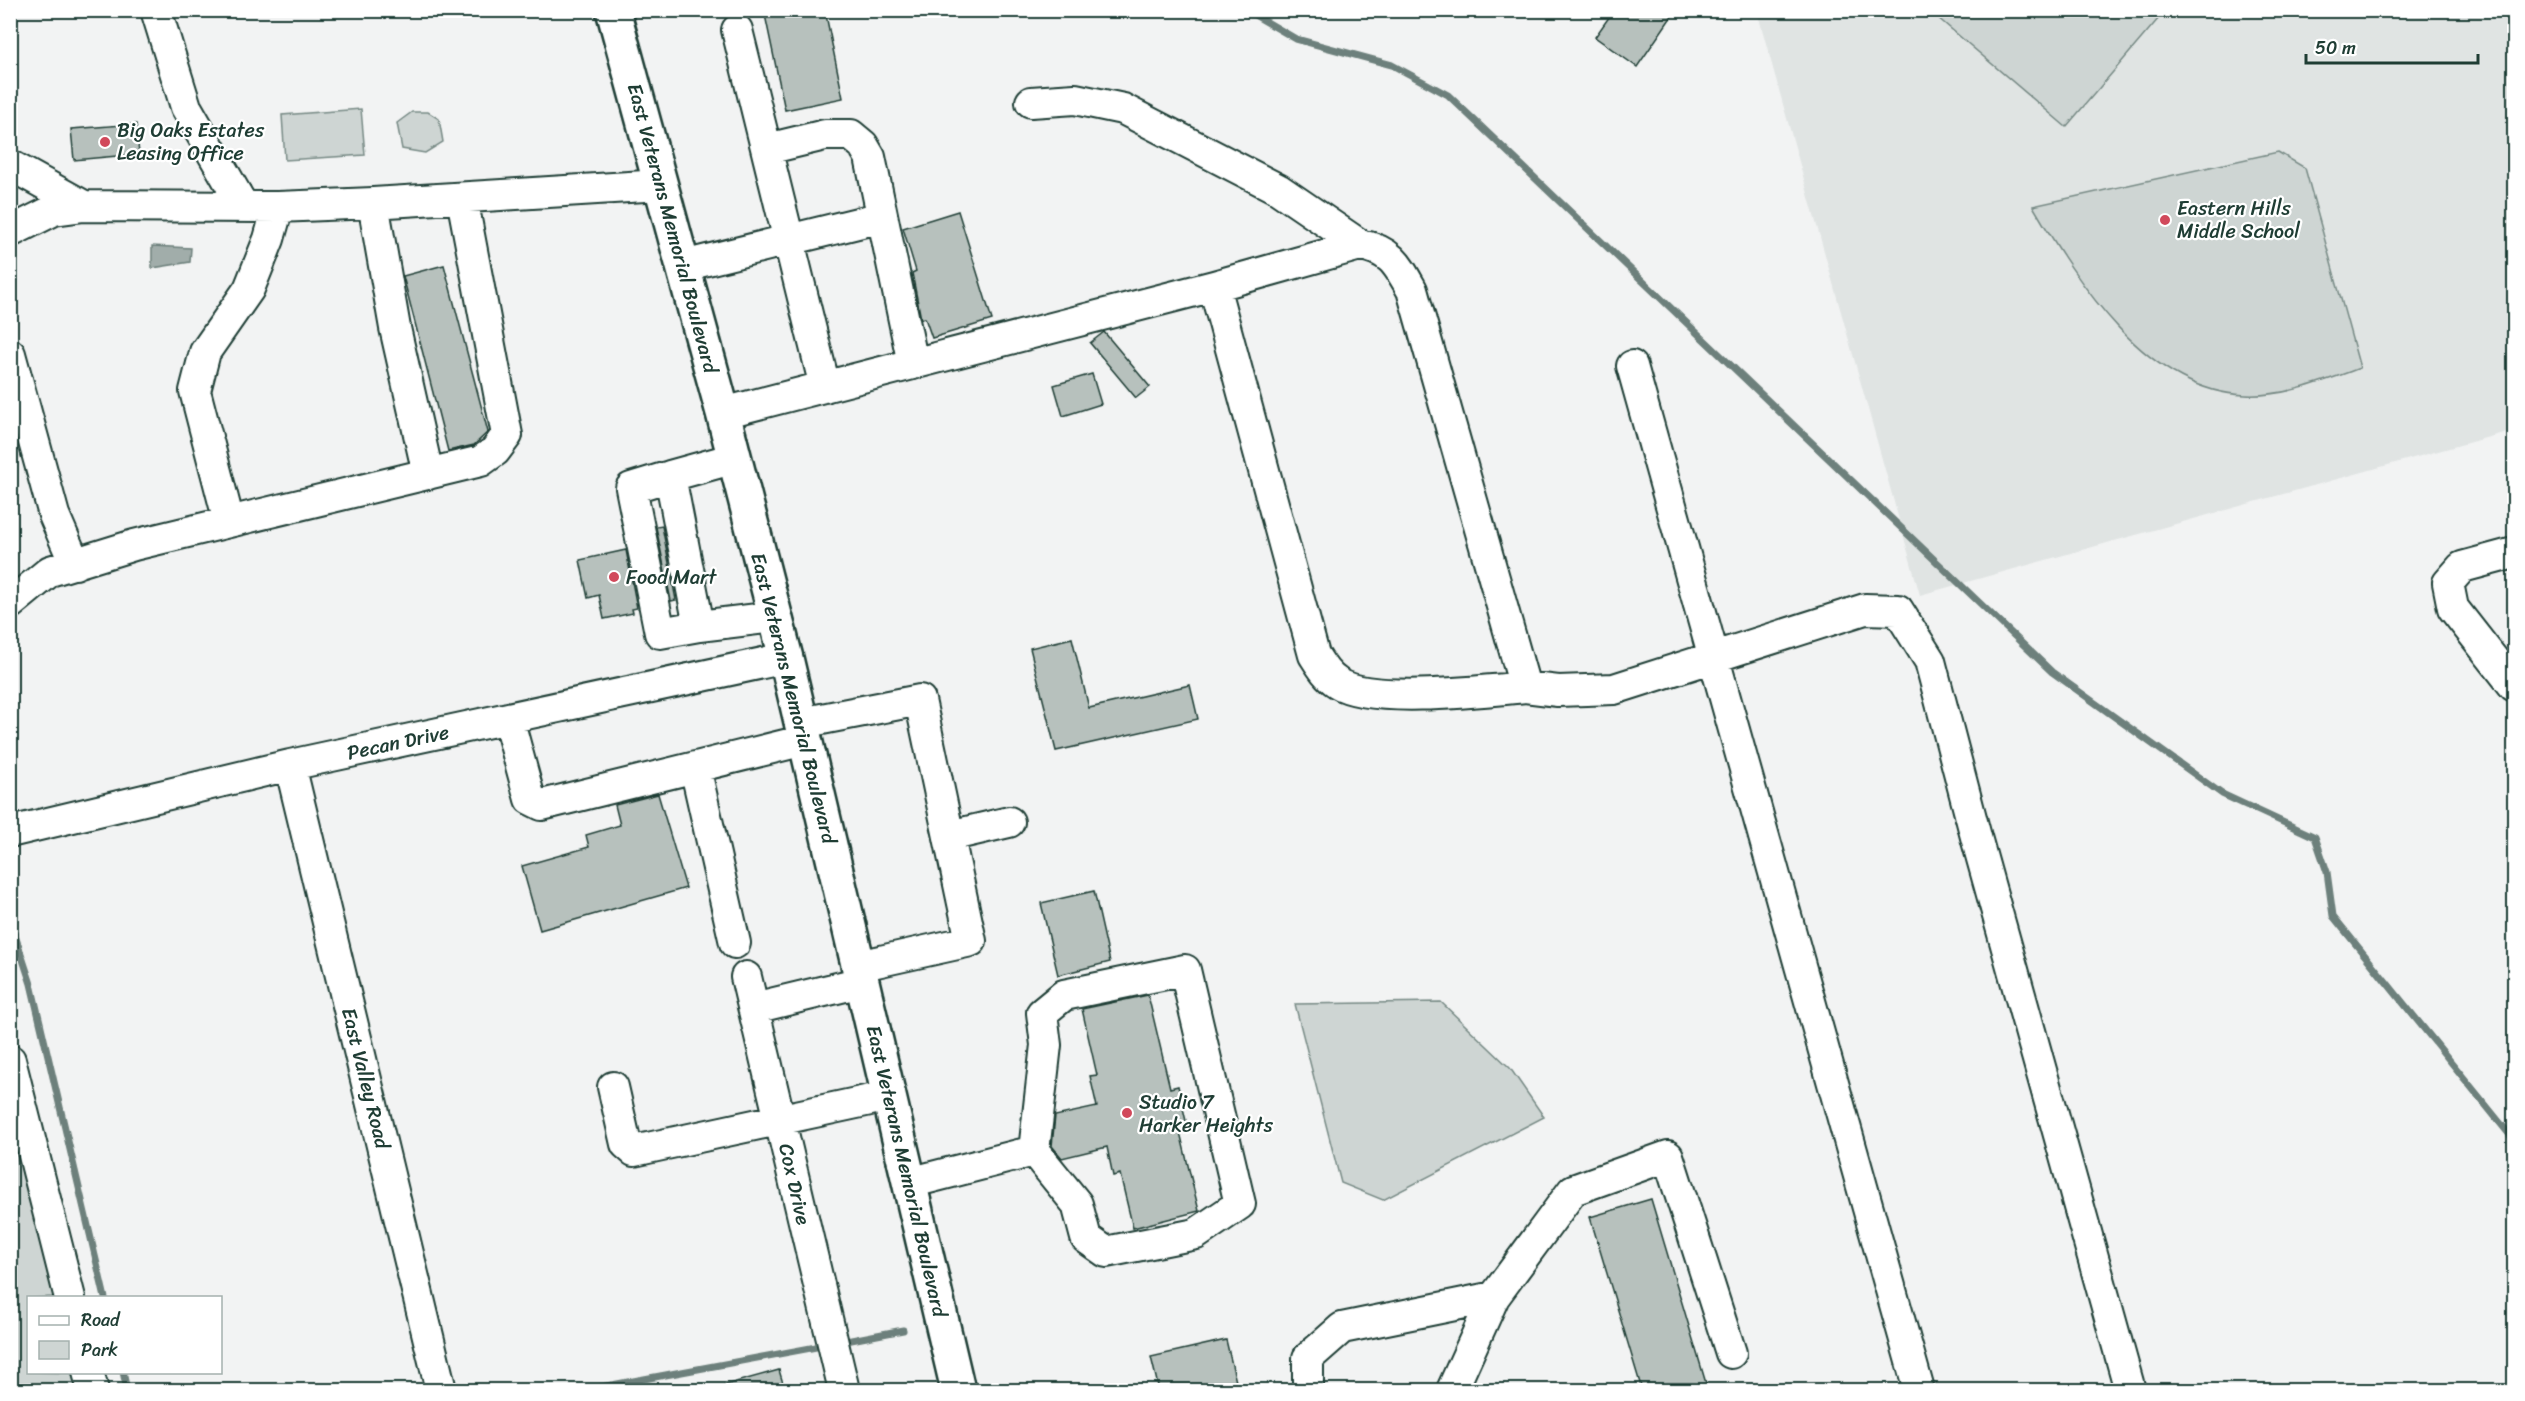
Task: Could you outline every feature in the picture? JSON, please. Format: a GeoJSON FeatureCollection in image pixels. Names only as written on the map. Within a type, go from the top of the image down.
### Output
{"type":"FeatureCollection","features":[{"type":"Feature","properties":{"kind":"main road","name":"East Veterans Memorial Boulevard"},"geometry":{"type":"LineString","coordinates":[[613,10],[723,413],[786,658],[958,1390]]}},
{"type":"Feature","properties":{"kind":"street"},"geometry":{"type":"LineString","coordinates":[[156,10],[186,107],[243,206]]}},
{"type":"Feature","properties":{"kind":"street"},"geometry":{"type":"LineString","coordinates":[[737,30],[825,387]]}},
{"type":"Feature","properties":{"kind":"street"},"geometry":{"type":"LineString","coordinates":[[1031,102],[1075,99],[1123,109],[1278,189],[1360,244],[1372,247],[1396,261],[1412,290],[1525,687]]}},
{"type":"Feature","properties":{"kind":"street"},"geometry":{"type":"LineString","coordinates":[[767,149],[825,135],[851,135],[863,145],[870,157],[913,364]]}},
{"type":"Feature","properties":{"kind":"street"},"geometry":{"type":"LineString","coordinates":[[10,165],[84,206]]}},
{"type":"Feature","properties":{"kind":"street"},"geometry":{"type":"LineString","coordinates":[[10,232],[54,210],[84,206],[278,207],[661,185]]}},
{"type":"Feature","properties":{"kind":"street"},"geometry":{"type":"LineString","coordinates":[[10,604],[50,571],[134,546],[481,461],[495,451],[507,435],[462,198]]}},
{"type":"Feature","properties":{"kind":"street"},"geometry":{"type":"LineString","coordinates":[[373,203],[397,339],[428,474]]}},
{"type":"Feature","properties":{"kind":"street"},"geometry":{"type":"LineString","coordinates":[[229,522],[195,391],[205,352],[249,289],[269,239],[278,207]]}},
{"type":"Feature","properties":{"kind":"street"},"geometry":{"type":"LineString","coordinates":[[683,266],[882,217]]}},
{"type":"Feature","properties":{"kind":"street"},"geometry":{"type":"LineString","coordinates":[[723,413],[1214,286],[1360,244]]}},
{"type":"Feature","properties":{"kind":"street"},"geometry":{"type":"LineString","coordinates":[[1214,286],[1314,655],[1326,673],[1348,687],[1374,693],[1444,694],[1525,687],[1558,691],[1614,690],[1865,609],[1898,610],[1930,662],[1982,861],[2130,1390]]}},
{"type":"Feature","properties":{"kind":"street"},"geometry":{"type":"LineString","coordinates":[[10,354],[54,515],[75,564]]}},
{"type":"Feature","properties":{"kind":"street"},"geometry":{"type":"LineString","coordinates":[[1632,366],[1919,1390]]}},
{"type":"Feature","properties":{"kind":"street"},"geometry":{"type":"LineString","coordinates":[[670,682],[631,488],[735,458]]}},
{"type":"Feature","properties":{"kind":"street"},"geometry":{"type":"LineString","coordinates":[[670,476],[699,626]]}},
{"type":"Feature","properties":{"kind":"street"},"geometry":{"type":"LineString","coordinates":[[2514,553],[2462,567],[2448,583],[2454,608],[2514,686]]}},
{"type":"Feature","properties":{"kind":"street"},"geometry":{"type":"LineString","coordinates":[[660,633],[775,617]]}},
{"type":"Feature","properties":{"kind":"street","name":"Pecan Drive"},"geometry":{"type":"LineString","coordinates":[[10,832],[290,765],[786,658]]}},
{"type":"Feature","properties":{"kind":"street"},"geometry":{"type":"LineString","coordinates":[[508,718],[530,799],[542,805],[695,767],[803,732],[920,700],[971,940],[753,1008]]}},
{"type":"Feature","properties":{"kind":"street","name":"East Valley Road"},"geometry":{"type":"LineString","coordinates":[[290,765],[441,1390]]}},
{"type":"Feature","properties":{"kind":"street"},"geometry":{"type":"LineString","coordinates":[[695,767],[735,943]]}},
{"type":"Feature","properties":{"kind":"street"},"geometry":{"type":"LineString","coordinates":[[949,836],[1009,822]]}},
{"type":"Feature","properties":{"kind":"street"},"geometry":{"type":"LineString","coordinates":[[1185,970],[1240,1204],[1196,1234],[1106,1252],[1086,1238],[1077,1204],[1034,1151],[1046,1045],[1042,1013],[1064,995],[1185,970]]}},
{"type":"Feature","properties":{"kind":"street","name":"Cox Drive"},"geometry":{"type":"LineString","coordinates":[[746,977],[844,1390]]}},
{"type":"Feature","properties":{"kind":"street"},"geometry":{"type":"LineString","coordinates":[[10,1060],[69,1296]]}},
{"type":"Feature","properties":{"kind":"street"},"geometry":{"type":"LineString","coordinates":[[613,1086],[626,1144],[634,1151],[889,1096]]}},
{"type":"Feature","properties":{"kind":"street"},"geometry":{"type":"LineString","coordinates":[[909,1183],[1034,1151]]}},
{"type":"Feature","properties":{"kind":"street"},"geometry":{"type":"LineString","coordinates":[[1452,1390],[1494,1298],[1573,1190],[1668,1156],[1731,1353]]}},
{"type":"Feature","properties":{"kind":"street"},"geometry":{"type":"LineString","coordinates":[[1308,1390],[1308,1358],[1342,1328],[1494,1298]]}},
{"type":"Feature","properties":{"kind":"street"},"geometry":{"type":"LineString","coordinates":[[89,1374],[93,1390]]}},
{"type":"Feature","properties":{"kind":"shaded area","name":"Eastern Hills Middle School"},"geometry":{"type":"Polygon","coordinates":[[[1757,11],[2514,11],[2514,430],[1920,595],[1757,11]]]}},
{"type":"Feature","properties":{"kind":"shaded area"},"geometry":{"type":"Polygon","coordinates":[[[152,246],[191,248],[190,262],[152,268],[152,246]]]}},
{"type":"Feature","properties":{"kind":"green space"},"geometry":{"type":"Polygon","coordinates":[[[1930,11],[2165,11],[2066,127],[1930,11]]]}},
{"type":"Feature","properties":{"kind":"green space"},"geometry":{"type":"Polygon","coordinates":[[[361,109],[365,155],[285,160],[282,115],[361,109]]]}},
{"type":"Feature","properties":{"kind":"green space"},"geometry":{"type":"Polygon","coordinates":[[[412,112],[428,112],[439,119],[443,142],[425,153],[402,149],[397,123],[412,112]]]}},
{"type":"Feature","properties":{"kind":"green space"},"geometry":{"type":"Polygon","coordinates":[[[2278,152],[2305,168],[2360,368],[2289,391],[2245,395],[2209,389],[2176,375],[2146,354],[2094,299],[2033,206],[2278,152]]]}},
{"type":"Feature","properties":{"kind":"green space"},"geometry":{"type":"Polygon","coordinates":[[[1441,1002],[1510,1068],[1544,1117],[1383,1200],[1341,1183],[1295,1004],[1441,1002]]]}},
{"type":"Feature","properties":{"kind":"green space"},"geometry":{"type":"Polygon","coordinates":[[[10,1116],[56,1296],[27,1296],[27,1374],[75,1374],[80,1390],[11,1390],[10,1116]]]}},
{"type":"Feature","properties":{"kind":"building"},"geometry":{"type":"Polygon","coordinates":[[[764,10],[825,10],[843,98],[785,110],[764,10]]]}},
{"type":"Feature","properties":{"kind":"building"},"geometry":{"type":"Polygon","coordinates":[[[1614,10],[1676,10],[1637,67],[1595,37],[1614,10]]]}},
{"type":"Feature","properties":{"kind":"building","name":"Big Oaks Estates Leasing Office"},"geometry":{"type":"Polygon","coordinates":[[[136,124],[139,154],[74,160],[71,129],[136,124]]]}},
{"type":"Feature","properties":{"kind":"building"},"geometry":{"type":"Polygon","coordinates":[[[958,211],[992,320],[932,338],[925,318],[921,319],[912,273],[916,271],[903,228],[958,211]]]}},
{"type":"Feature","properties":{"kind":"building"},"geometry":{"type":"Polygon","coordinates":[[[444,265],[488,432],[474,445],[448,451],[403,276],[444,265]]]}},
{"type":"Feature","properties":{"kind":"building"},"geometry":{"type":"Polygon","coordinates":[[[1104,332],[1150,387],[1136,398],[1090,343],[1104,332]]]}},
{"type":"Feature","properties":{"kind":"building"},"geometry":{"type":"Polygon","coordinates":[[[1092,374],[1101,404],[1063,416],[1054,385],[1092,374]]]}},
{"type":"Feature","properties":{"kind":"building"},"geometry":{"type":"Polygon","coordinates":[[[662,526],[676,600],[671,601],[656,527],[662,526]]]}},
{"type":"Feature","properties":{"kind":"building","name":"Food Mart"},"geometry":{"type":"Polygon","coordinates":[[[626,550],[637,608],[632,609],[633,613],[604,619],[599,595],[588,598],[580,560],[626,550]]]}},
{"type":"Feature","properties":{"kind":"building"},"geometry":{"type":"Polygon","coordinates":[[[1072,638],[1089,708],[1190,685],[1198,719],[1056,751],[1030,648],[1072,638]]]}},
{"type":"Feature","properties":{"kind":"building"},"geometry":{"type":"Polygon","coordinates":[[[658,794],[686,888],[540,930],[522,866],[589,847],[586,835],[620,825],[615,805],[658,794]]]}},
{"type":"Feature","properties":{"kind":"building"},"geometry":{"type":"Polygon","coordinates":[[[1094,891],[1110,962],[1058,975],[1041,903],[1094,891]]]}},
{"type":"Feature","properties":{"kind":"building","name":"Studio 7 Harker Heights"},"geometry":{"type":"Polygon","coordinates":[[[1148,995],[1170,1088],[1178,1086],[1188,1130],[1180,1132],[1199,1211],[1133,1228],[1120,1174],[1113,1176],[1107,1147],[1062,1158],[1052,1146],[1055,1116],[1097,1107],[1090,1076],[1097,1075],[1082,1009],[1148,995]]]}},
{"type":"Feature","properties":{"kind":"building"},"geometry":{"type":"Polygon","coordinates":[[[1651,1199],[1708,1390],[1642,1390],[1590,1217],[1651,1199]]]}},
{"type":"Feature","properties":{"kind":"building"},"geometry":{"type":"Polygon","coordinates":[[[1226,1340],[1238,1390],[1159,1390],[1151,1357],[1226,1340]]]}},
{"type":"Feature","properties":{"kind":"building"},"geometry":{"type":"Polygon","coordinates":[[[779,1370],[785,1390],[726,1390],[725,1385],[779,1370]]]}},
{"type":"Feature","properties":{"kind":"waterway"},"geometry":{"type":"LineString","coordinates":[[1246,10],[1296,39],[1392,65],[1448,95],[2052,672],[2222,794],[2315,837],[2327,872],[2333,916],[2514,1140]]}},
{"type":"Feature","properties":{"kind":"waterway"},"geometry":{"type":"LineString","coordinates":[[10,920],[31,984],[105,1296]]}},
{"type":"Feature","properties":{"kind":"waterway"},"geometry":{"type":"LineString","coordinates":[[841,1342],[903,1330]]}},
{"type":"Feature","properties":{"kind":"waterway"},"geometry":{"type":"LineString","coordinates":[[585,1390],[827,1345]]}},
{"type":"Feature","properties":{"kind":"waterway"},"geometry":{"type":"LineString","coordinates":[[123,1374],[127,1390]]}},
{"type":"Feature","properties":{"kind":"place","name":"Big Oaks Estates Leasing Office"},"geometry":{"type":"Point","coordinates":[105,142]}},
{"type":"Feature","properties":{"kind":"place","name":"Eastern Hills Middle School"},"geometry":{"type":"Point","coordinates":[2165,220]}},
{"type":"Feature","properties":{"kind":"place","name":"Food Mart"},"geometry":{"type":"Point","coordinates":[614,577]}},
{"type":"Feature","properties":{"kind":"place","name":"Studio 7 Harker Heights"},"geometry":{"type":"Point","coordinates":[1127,1113]}}]}
